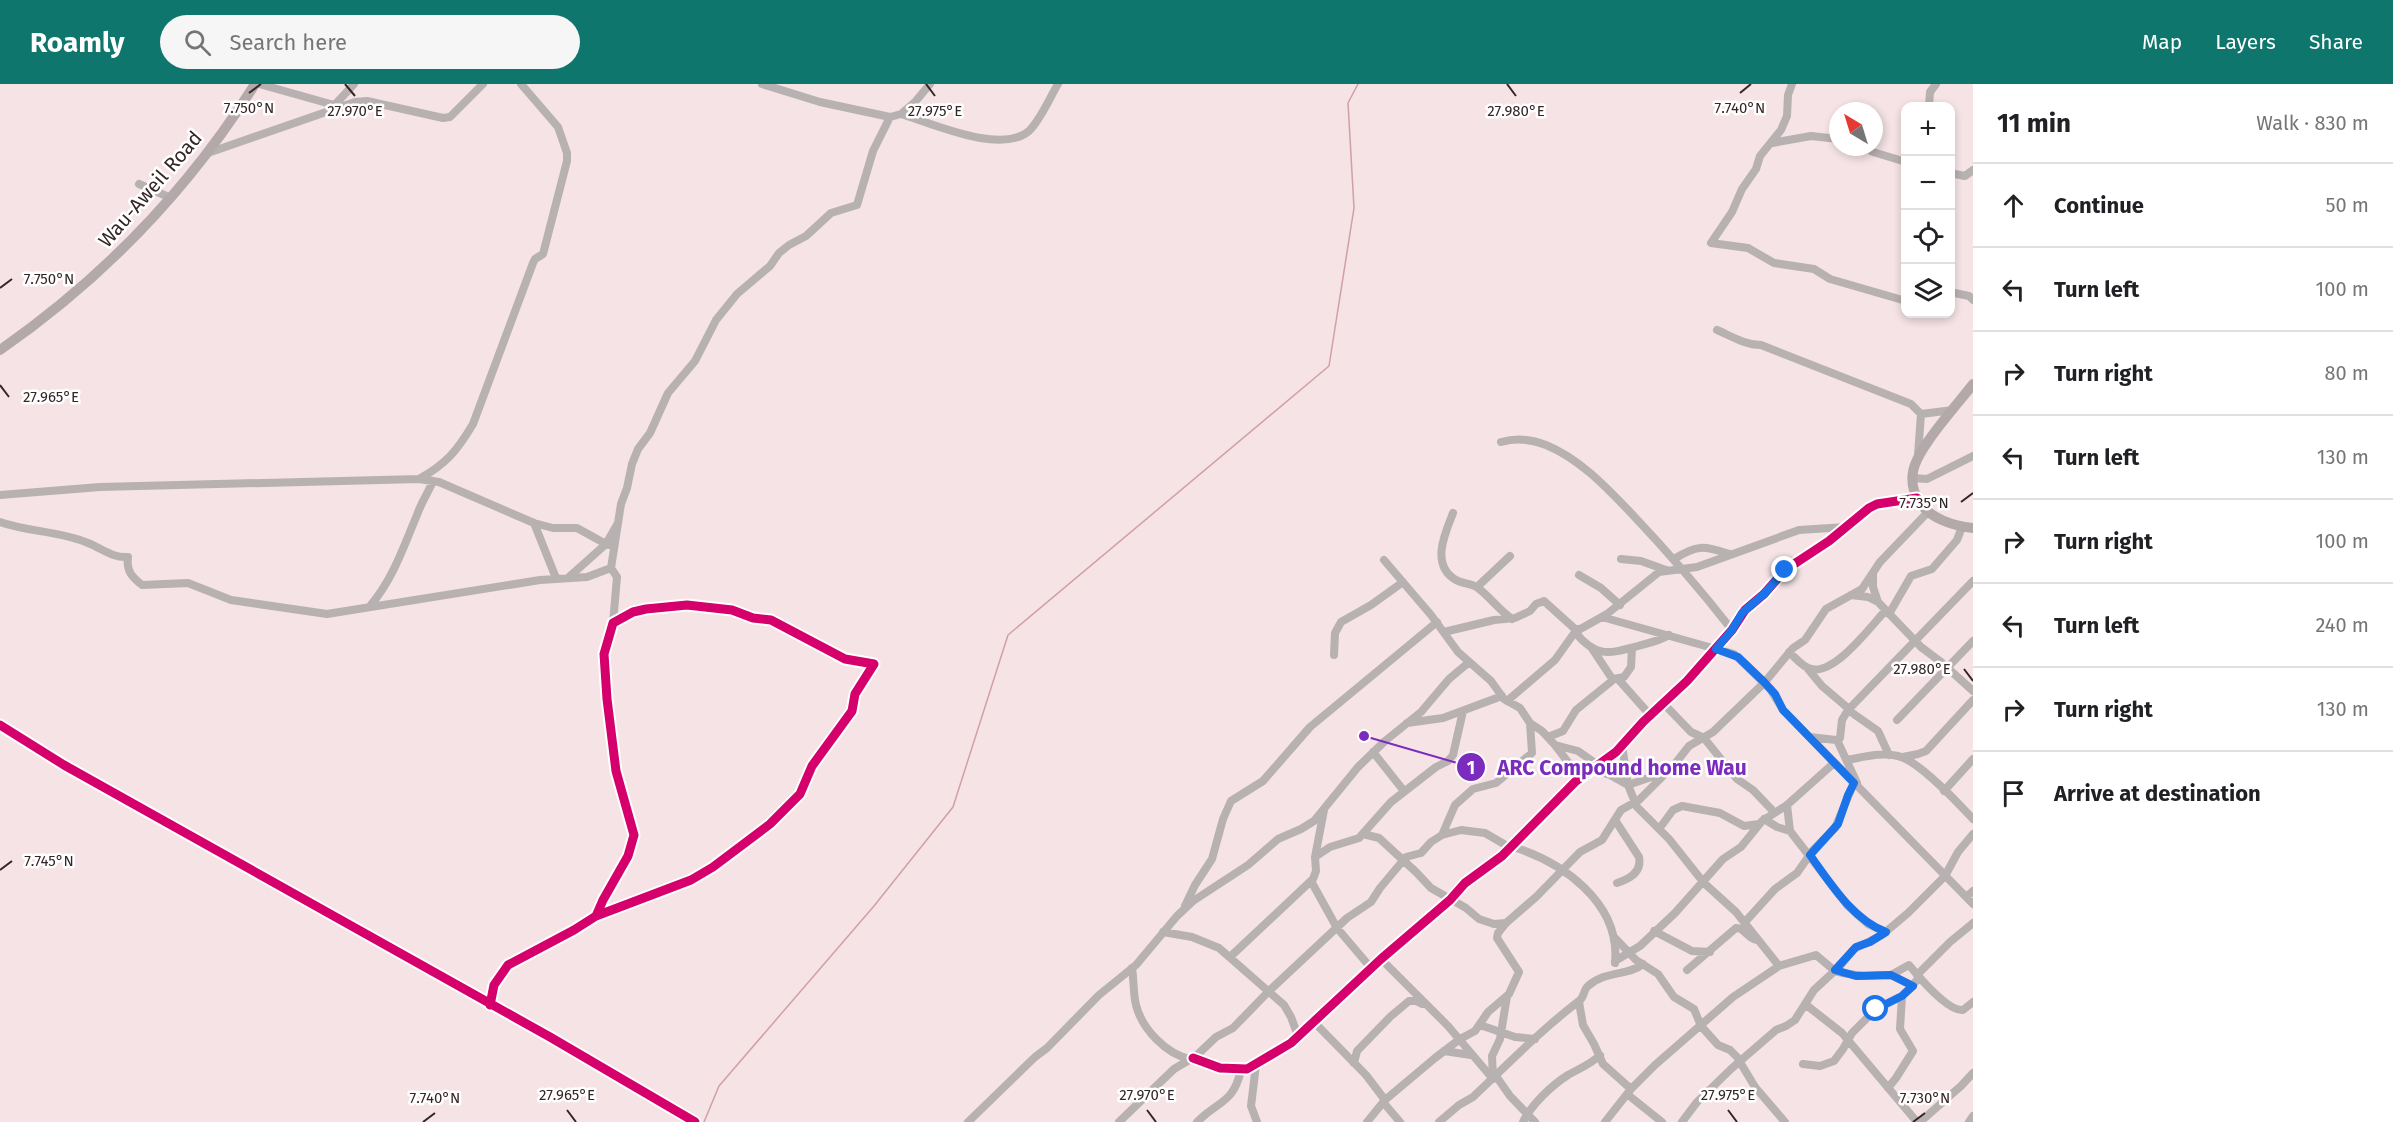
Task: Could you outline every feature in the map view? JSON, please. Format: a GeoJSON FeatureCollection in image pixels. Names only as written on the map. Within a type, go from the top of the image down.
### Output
{"type":"FeatureCollection","features":[{"type":"Feature","properties":{"kind":"main road","name":"Wau-Aweil Road"},"geometry":{"type":"LineString","coordinates":[[0,350],[28,331],[98,273],[171,198],[208,153],[257,84]]}},
{"type":"Feature","properties":{"kind":"main road"},"geometry":{"type":"LineString","coordinates":[[1968,527],[1927,513],[1917,498],[1913,478],[1918,458],[1973,384]]}},
{"type":"Feature","properties":{"kind":"street"},"geometry":{"type":"LineString","coordinates":[[257,84],[332,107]]}},
{"type":"Feature","properties":{"kind":"street"},"geometry":{"type":"LineString","coordinates":[[332,107],[354,84]]}},
{"type":"Feature","properties":{"kind":"street"},"geometry":{"type":"LineString","coordinates":[[208,153],[345,104],[367,101],[443,118],[450,117],[483,84]]}},
{"type":"Feature","properties":{"kind":"street"},"geometry":{"type":"LineString","coordinates":[[419,479],[446,462],[460,446],[473,424],[533,263],[543,254],[563,178],[567,161],[563,135],[551,117],[521,84]]}},
{"type":"Feature","properties":{"kind":"street"},"geometry":{"type":"LineString","coordinates":[[762,84],[820,102],[890,117],[901,114],[930,84]]}},
{"type":"Feature","properties":{"kind":"street"},"geometry":{"type":"LineString","coordinates":[[901,114],[973,136],[1009,139],[1028,131],[1058,84]]}},
{"type":"Feature","properties":{"kind":"street"},"geometry":{"type":"LineString","coordinates":[[1792,84],[1788,94],[1787,116],[1772,143],[1760,156],[1756,170],[1742,189],[1732,212],[1711,243],[1748,248],[1774,263],[1814,268],[1830,279],[1901,300]]}},
{"type":"Feature","properties":{"kind":"street"},"geometry":{"type":"LineString","coordinates":[[1929,102],[1930,92],[1936,84]]}},
{"type":"Feature","properties":{"kind":"street"},"geometry":{"type":"LineString","coordinates":[[596,916],[628,856],[634,835],[616,771],[604,654],[613,623],[617,577],[611,568],[618,523],[632,464],[638,449],[650,433],[668,393],[695,361],[711,328],[737,294],[770,266],[779,253],[806,236],[831,213],[857,205],[873,151],[890,117]]}},
{"type":"Feature","properties":{"kind":"street"},"geometry":{"type":"LineString","coordinates":[[1772,143],[1811,136],[1829,138]]}},
{"type":"Feature","properties":{"kind":"street"},"geometry":{"type":"LineString","coordinates":[[1883,155],[1901,160]]}},
{"type":"Feature","properties":{"kind":"street"},"geometry":{"type":"LineString","coordinates":[[1955,174],[1965,176],[1973,170]]}},
{"type":"Feature","properties":{"kind":"street"},"geometry":{"type":"LineString","coordinates":[[139,184],[171,198]]}},
{"type":"Feature","properties":{"kind":"street"},"geometry":{"type":"LineString","coordinates":[[1955,293],[1969,296],[1973,300]]}},
{"type":"Feature","properties":{"kind":"street"},"geometry":{"type":"LineString","coordinates":[[1888,296],[1901,296]]}},
{"type":"Feature","properties":{"kind":"street"},"geometry":{"type":"LineString","coordinates":[[1717,330],[1749,345],[1761,345],[1911,404],[1921,414],[1951,413]]}},
{"type":"Feature","properties":{"kind":"street"},"geometry":{"type":"LineString","coordinates":[[1918,458],[1921,414]]}},
{"type":"Feature","properties":{"kind":"street"},"geometry":{"type":"LineString","coordinates":[[1501,442],[1518,439],[1547,445],[1569,457],[1598,480],[1683,570],[1732,630]]}},
{"type":"Feature","properties":{"kind":"street"},"geometry":{"type":"LineString","coordinates":[[1913,478],[1927,478],[1973,456]]}},
{"type":"Feature","properties":{"kind":"street"},"geometry":{"type":"LineString","coordinates":[[0,495],[100,487],[419,479],[433,481],[534,523],[553,528],[577,528],[615,549]]}},
{"type":"Feature","properties":{"kind":"street"},"geometry":{"type":"LineString","coordinates":[[370,606],[381,593],[401,558],[417,513],[433,481]]}},
{"type":"Feature","properties":{"kind":"street"},"geometry":{"type":"LineString","coordinates":[[1132,968],[1135,1002],[1143,1022],[1168,1050],[1212,1066],[1241,1070],[1256,1065],[1298,1036],[1381,959],[1450,900],[1465,883],[1502,856],[1580,778],[1622,745],[1687,681],[1732,630],[1742,613],[1764,594],[1780,575],[1846,527],[1865,510],[1877,504],[1917,498]]}},
{"type":"Feature","properties":{"kind":"street"},"geometry":{"type":"LineString","coordinates":[[1453,513],[1442,541],[1443,565],[1455,579],[1477,587],[1498,609],[1513,619]]}},
{"type":"Feature","properties":{"kind":"street"},"geometry":{"type":"LineString","coordinates":[[1494,1077],[1492,1056],[1501,1032],[1507,996],[1519,972],[1497,938],[1498,933],[1580,852],[1602,840],[1624,808],[1636,802],[1669,770],[1689,746],[1704,738],[1764,682],[1789,652],[1805,640],[1826,609],[1862,589],[1873,572],[1927,513]]}},
{"type":"Feature","properties":{"kind":"street"},"geometry":{"type":"LineString","coordinates":[[0,522],[66,536],[86,542],[111,555],[128,557],[127,566],[132,577],[142,585],[188,583],[231,600],[317,614],[556,578],[587,577],[611,568]]}},
{"type":"Feature","properties":{"kind":"street"},"geometry":{"type":"LineString","coordinates":[[534,523],[556,578]]}},
{"type":"Feature","properties":{"kind":"street"},"geometry":{"type":"LineString","coordinates":[[569,577],[606,544],[618,523]]}},
{"type":"Feature","properties":{"kind":"street"},"geometry":{"type":"LineString","coordinates":[[1621,559],[1641,561],[1666,570],[1683,570],[1799,530],[1846,527]]}},
{"type":"Feature","properties":{"kind":"street"},"geometry":{"type":"LineString","coordinates":[[1807,668],[1820,670],[1835,663],[1888,612],[1911,576],[1932,568],[1968,527]]}},
{"type":"Feature","properties":{"kind":"street"},"geometry":{"type":"LineString","coordinates":[[1674,560],[1689,549],[1699,547],[1730,554]]}},
{"type":"Feature","properties":{"kind":"street"},"geometry":{"type":"LineString","coordinates":[[1477,587],[1510,556]]}},
{"type":"Feature","properties":{"kind":"street"},"geometry":{"type":"LineString","coordinates":[[1384,560],[1437,622],[1468,663],[1485,675],[1504,698],[1520,708],[1530,723],[1555,745],[1580,778]]}},
{"type":"Feature","properties":{"kind":"street"},"geometry":{"type":"LineString","coordinates":[[1407,723],[1432,720],[1504,698],[1556,660],[1577,630],[1602,617],[1654,576],[1666,570]]}},
{"type":"Feature","properties":{"kind":"street"},"geometry":{"type":"LineString","coordinates":[[1873,572],[1872,582],[1878,602]]}},
{"type":"Feature","properties":{"kind":"street"},"geometry":{"type":"LineString","coordinates":[[1580,575],[1620,604]]}},
{"type":"Feature","properties":{"kind":"street"},"geometry":{"type":"LineString","coordinates":[[1334,655],[1335,633],[1341,622],[1371,605],[1403,582]]}},
{"type":"Feature","properties":{"kind":"street"},"geometry":{"type":"LineString","coordinates":[[1837,740],[1841,735],[1842,720],[1848,709],[1973,582]]}},
{"type":"Feature","properties":{"kind":"street"},"geometry":{"type":"LineString","coordinates":[[1848,597],[1862,596],[1878,602],[1916,642],[1948,667],[1973,691]]}},
{"type":"Feature","properties":{"kind":"street"},"geometry":{"type":"LineString","coordinates":[[1444,632],[1500,619],[1513,619],[1544,601],[1577,630],[1616,679],[1650,715]]}},
{"type":"Feature","properties":{"kind":"street"},"geometry":{"type":"LineString","coordinates":[[490,1005],[494,985],[508,965],[596,916],[692,880],[770,824],[800,794],[812,766],[852,711],[855,694],[874,664],[839,657],[827,648],[771,620],[753,618],[732,610],[687,605],[646,609],[633,612],[613,623]]}},
{"type":"Feature","properties":{"kind":"street"},"geometry":{"type":"LineString","coordinates":[[1602,617],[1738,657],[1775,694],[1783,710],[1834,763],[1945,876],[1971,898]]}},
{"type":"Feature","properties":{"kind":"street"},"geometry":{"type":"LineString","coordinates":[[968,1122],[1047,1048],[1099,995],[1132,968],[1184,909],[1215,853],[1223,819],[1231,801],[1263,781],[1310,727],[1437,622]]}},
{"type":"Feature","properties":{"kind":"street"},"geometry":{"type":"LineString","coordinates":[[1591,647],[1608,653],[1658,641],[1669,635]]}},
{"type":"Feature","properties":{"kind":"street"},"geometry":{"type":"LineString","coordinates":[[1897,720],[1973,641]]}},
{"type":"Feature","properties":{"kind":"street"},"geometry":{"type":"LineString","coordinates":[[1548,737],[1563,731],[1576,710],[1616,679],[1626,675],[1630,669],[1632,648]]}},
{"type":"Feature","properties":{"kind":"street"},"geometry":{"type":"LineString","coordinates":[[1789,652],[1822,686],[1878,731],[1889,755]]}},
{"type":"Feature","properties":{"kind":"street"},"geometry":{"type":"LineString","coordinates":[[1184,909],[1248,866],[1278,839],[1310,824],[1373,752],[1429,704],[1449,679],[1468,663]]}},
{"type":"Feature","properties":{"kind":"street"},"geometry":{"type":"LineString","coordinates":[[1847,760],[1873,755],[1902,757],[1926,751],[1973,700]]}},
{"type":"Feature","properties":{"kind":"street"},"geometry":{"type":"LineString","coordinates":[[1663,703],[1691,732],[1704,738],[1737,779],[1753,790],[1774,812]]}},
{"type":"Feature","properties":{"kind":"street"},"geometry":{"type":"LineString","coordinates":[[1315,857],[1330,847],[1354,840],[1364,834],[1373,821],[1404,791],[1450,759],[1463,711]]}},
{"type":"Feature","properties":{"kind":"street"},"geometry":{"type":"LineString","coordinates":[[1442,835],[1455,805],[1473,789],[1496,783],[1532,753],[1530,723]]}},
{"type":"Feature","properties":{"kind":"street"},"geometry":{"type":"LineString","coordinates":[[0,725],[64,765],[550,1037],[695,1122]]}},
{"type":"Feature","properties":{"kind":"street"},"geometry":{"type":"LineString","coordinates":[[1809,737],[1837,740]]}},
{"type":"Feature","properties":{"kind":"street"},"geometry":{"type":"LineString","coordinates":[[1837,740],[1857,786]]}},
{"type":"Feature","properties":{"kind":"street"},"geometry":{"type":"LineString","coordinates":[[1555,745],[1578,751],[1595,767],[1628,785],[1669,770]]}},
{"type":"Feature","properties":{"kind":"street"},"geometry":{"type":"LineString","coordinates":[[1622,745],[1628,785],[1641,811],[1690,863],[1702,881],[1745,922],[1779,966]]}},
{"type":"Feature","properties":{"kind":"street"},"geometry":{"type":"LineString","coordinates":[[1373,752],[1404,791]]}},
{"type":"Feature","properties":{"kind":"street"},"geometry":{"type":"LineString","coordinates":[[1902,757],[1915,764],[1973,819]]}},
{"type":"Feature","properties":{"kind":"street"},"geometry":{"type":"LineString","coordinates":[[1944,791],[1973,759]]}},
{"type":"Feature","properties":{"kind":"street"},"geometry":{"type":"LineString","coordinates":[[1615,961],[1640,946],[1675,912],[1723,859],[1741,847],[1762,822],[1787,805],[1834,763]]}},
{"type":"Feature","properties":{"kind":"street"},"geometry":{"type":"LineString","coordinates":[[1745,922],[1775,889],[1797,873],[1838,824],[1848,795],[1857,786]]}},
{"type":"Feature","properties":{"kind":"street"},"geometry":{"type":"LineString","coordinates":[[1787,805],[1790,831]]}},
{"type":"Feature","properties":{"kind":"street"},"geometry":{"type":"LineString","coordinates":[[1230,957],[1311,881],[1316,871],[1315,857],[1325,806]]}},
{"type":"Feature","properties":{"kind":"street"},"geometry":{"type":"LineString","coordinates":[[1659,829],[1673,810],[1682,806],[1720,813],[1744,826],[1762,822],[1790,831],[1851,909],[1868,924],[1886,932]]}},
{"type":"Feature","properties":{"kind":"street"},"geometry":{"type":"LineString","coordinates":[[1615,820],[1639,857],[1640,864],[1639,869],[1632,876],[1617,883]]}},
{"type":"Feature","properties":{"kind":"street"},"geometry":{"type":"LineString","coordinates":[[1373,821],[1380,838],[1431,888],[1484,921],[1494,924],[1506,923]]}},
{"type":"Feature","properties":{"kind":"street"},"geometry":{"type":"LineString","coordinates":[[1119,1122],[1174,1069],[1192,1059],[1216,1036],[1233,1028],[1336,928],[1371,902],[1402,861],[1408,856],[1421,853],[1431,842],[1442,835],[1461,831],[1480,831],[1510,846],[1543,858],[1563,870],[1598,903],[1607,918],[1614,937],[1614,972]]}},
{"type":"Feature","properties":{"kind":"street"},"geometry":{"type":"LineString","coordinates":[[1364,834],[1380,838]]}},
{"type":"Feature","properties":{"kind":"street"},"geometry":{"type":"LineString","coordinates":[[1682,1122],[1697,1102],[1740,1061],[1776,1030],[1791,1022],[1818,986],[1856,947],[1886,932],[1908,913],[1945,876],[1958,852],[1973,834]]}},
{"type":"Feature","properties":{"kind":"street"},"geometry":{"type":"LineString","coordinates":[[1311,881],[1336,928],[1371,968]]}},
{"type":"Feature","properties":{"kind":"street"},"geometry":{"type":"LineString","coordinates":[[1803,1064],[1816,1066],[1831,1063],[1839,1055],[1852,1033],[1876,1009],[1902,996],[1950,942],[1973,923]]}},
{"type":"Feature","properties":{"kind":"street"},"geometry":{"type":"LineString","coordinates":[[1687,970],[1737,928],[1753,940],[1759,940]]}},
{"type":"Feature","properties":{"kind":"street"},"geometry":{"type":"LineString","coordinates":[[1654,931],[1692,951],[1710,952]]}},
{"type":"Feature","properties":{"kind":"street"},"geometry":{"type":"LineString","coordinates":[[1163,932],[1201,940],[1219,948],[1287,1009],[1298,1036]]}},
{"type":"Feature","properties":{"kind":"street"},"geometry":{"type":"LineString","coordinates":[[1614,937],[1629,954],[1658,974],[1674,997],[1694,1009],[1701,1026],[1718,1045],[1730,1050],[1740,1061],[1755,1087],[1785,1122]]}},
{"type":"Feature","properties":{"kind":"street"},"geometry":{"type":"LineString","coordinates":[[1605,1122],[1629,1092],[1665,1055],[1744,988],[1779,966],[1816,955],[1835,970],[1856,976],[1891,975],[1909,965],[1918,977],[1954,1009],[1961,1011],[1970,1005],[1973,1016]]}},
{"type":"Feature","properties":{"kind":"street"},"geometry":{"type":"LineString","coordinates":[[1381,959],[1460,1039],[1510,1096],[1525,1118],[1535,1122]]}},
{"type":"Feature","properties":{"kind":"street"},"geometry":{"type":"LineString","coordinates":[[1439,1122],[1459,1105],[1473,1097],[1554,1020],[1579,1002],[1587,987],[1614,972],[1630,971],[1643,964]]}},
{"type":"Feature","properties":{"kind":"street"},"geometry":{"type":"LineString","coordinates":[[1891,975],[1913,986]]}},
{"type":"Feature","properties":{"kind":"street"},"geometry":{"type":"LineString","coordinates":[[1367,1122],[1384,1101],[1444,1051],[1460,1039],[1472,1034],[1491,1009],[1507,996]]}},
{"type":"Feature","properties":{"kind":"street"},"geometry":{"type":"LineString","coordinates":[[1888,1088],[1913,1051],[1899,1029],[1902,996]]}},
{"type":"Feature","properties":{"kind":"street"},"geometry":{"type":"LineString","coordinates":[[1354,1063],[1355,1053],[1359,1048],[1409,1001],[1416,1001],[1427,1007]]}},
{"type":"Feature","properties":{"kind":"street"},"geometry":{"type":"LineString","coordinates":[[1579,1002],[1583,1025],[1605,1067],[1662,1122]]}},
{"type":"Feature","properties":{"kind":"street"},"geometry":{"type":"LineString","coordinates":[[1805,1004],[1848,1040],[1919,1122],[1973,1073]]}},
{"type":"Feature","properties":{"kind":"street"},"geometry":{"type":"LineString","coordinates":[[1314,1022],[1371,1080],[1401,1122]]}},
{"type":"Feature","properties":{"kind":"street"},"geometry":{"type":"LineString","coordinates":[[1480,1025],[1521,1038],[1535,1038]]}},
{"type":"Feature","properties":{"kind":"street"},"geometry":{"type":"LineString","coordinates":[[1344,1052],[1352,1048],[1359,1048]]}},
{"type":"Feature","properties":{"kind":"street"},"geometry":{"type":"LineString","coordinates":[[1444,1051],[1472,1055]]}},
{"type":"Feature","properties":{"kind":"street"},"geometry":{"type":"LineString","coordinates":[[1525,1118],[1562,1080],[1586,1067],[1600,1055]]}},
{"type":"Feature","properties":{"kind":"street"},"geometry":{"type":"LineString","coordinates":[[1251,1106],[1256,1065]]}},
{"type":"Feature","properties":{"kind":"street"},"geometry":{"type":"LineString","coordinates":[[1201,1121],[1227,1100],[1236,1088],[1241,1070]]}},
{"type":"Feature","properties":{"kind":"street"},"geometry":{"type":"LineString","coordinates":[[1236,1088],[1251,1106],[1257,1122]]}},
{"type":"Feature","properties":{"kind":"street"},"geometry":{"type":"LineString","coordinates":[[1969,1122],[1973,1116]]}},
{"type":"Feature","properties":{"kind":"waterway"},"geometry":{"type":"LineString","coordinates":[[704,1122],[719,1086],[874,906],[953,807],[1008,635],[1329,366],[1354,208],[1348,103],[1358,84]]}},
{"type":"Feature","properties":{"kind":"cycle path"},"geometry":{"type":"LineString","coordinates":[[1193,1058],[1220,1068],[1247,1069],[1291,1043],[1381,959],[1450,900],[1465,883],[1502,856],[1576,781],[1616,752],[1643,722],[1687,681],[1732,630],[1745,610],[1764,594],[1785,570],[1829,541],[1869,508],[1877,504],[1917,498]]}},
{"type":"Feature","properties":{"kind":"cycle path"},"geometry":{"type":"LineString","coordinates":[[490,1005],[494,985],[508,965],[596,916],[691,880],[713,867],[770,824],[800,794],[812,766],[852,711],[855,694],[874,664],[845,659],[771,620],[753,618],[732,610],[687,605],[646,609],[633,612],[613,623],[604,654],[607,699],[616,771],[634,835],[628,856],[596,916]]}},
{"type":"Feature","properties":{"kind":"cycle path"},"geometry":{"type":"LineString","coordinates":[[0,725],[64,765],[550,1037],[695,1122]]}},
{"type":"Feature","properties":{"kind":"place","name":"ARC Compound home Wau"},"geometry":{"type":"Point","coordinates":[1364,736]}},
{"type":"Feature","properties":{"kind":"route"},"geometry":{"type":"LineString","coordinates":[[1785,570],[1761,598],[1742,613],[1732,630],[1716,649],[1734,654],[1764,682],[1775,694],[1783,710],[1854,783],[1838,824],[1810,855],[1848,906],[1868,924],[1886,932],[1856,947],[1835,970],[1856,976],[1891,975],[1913,986],[1902,996],[1876,1009]]}}]}
